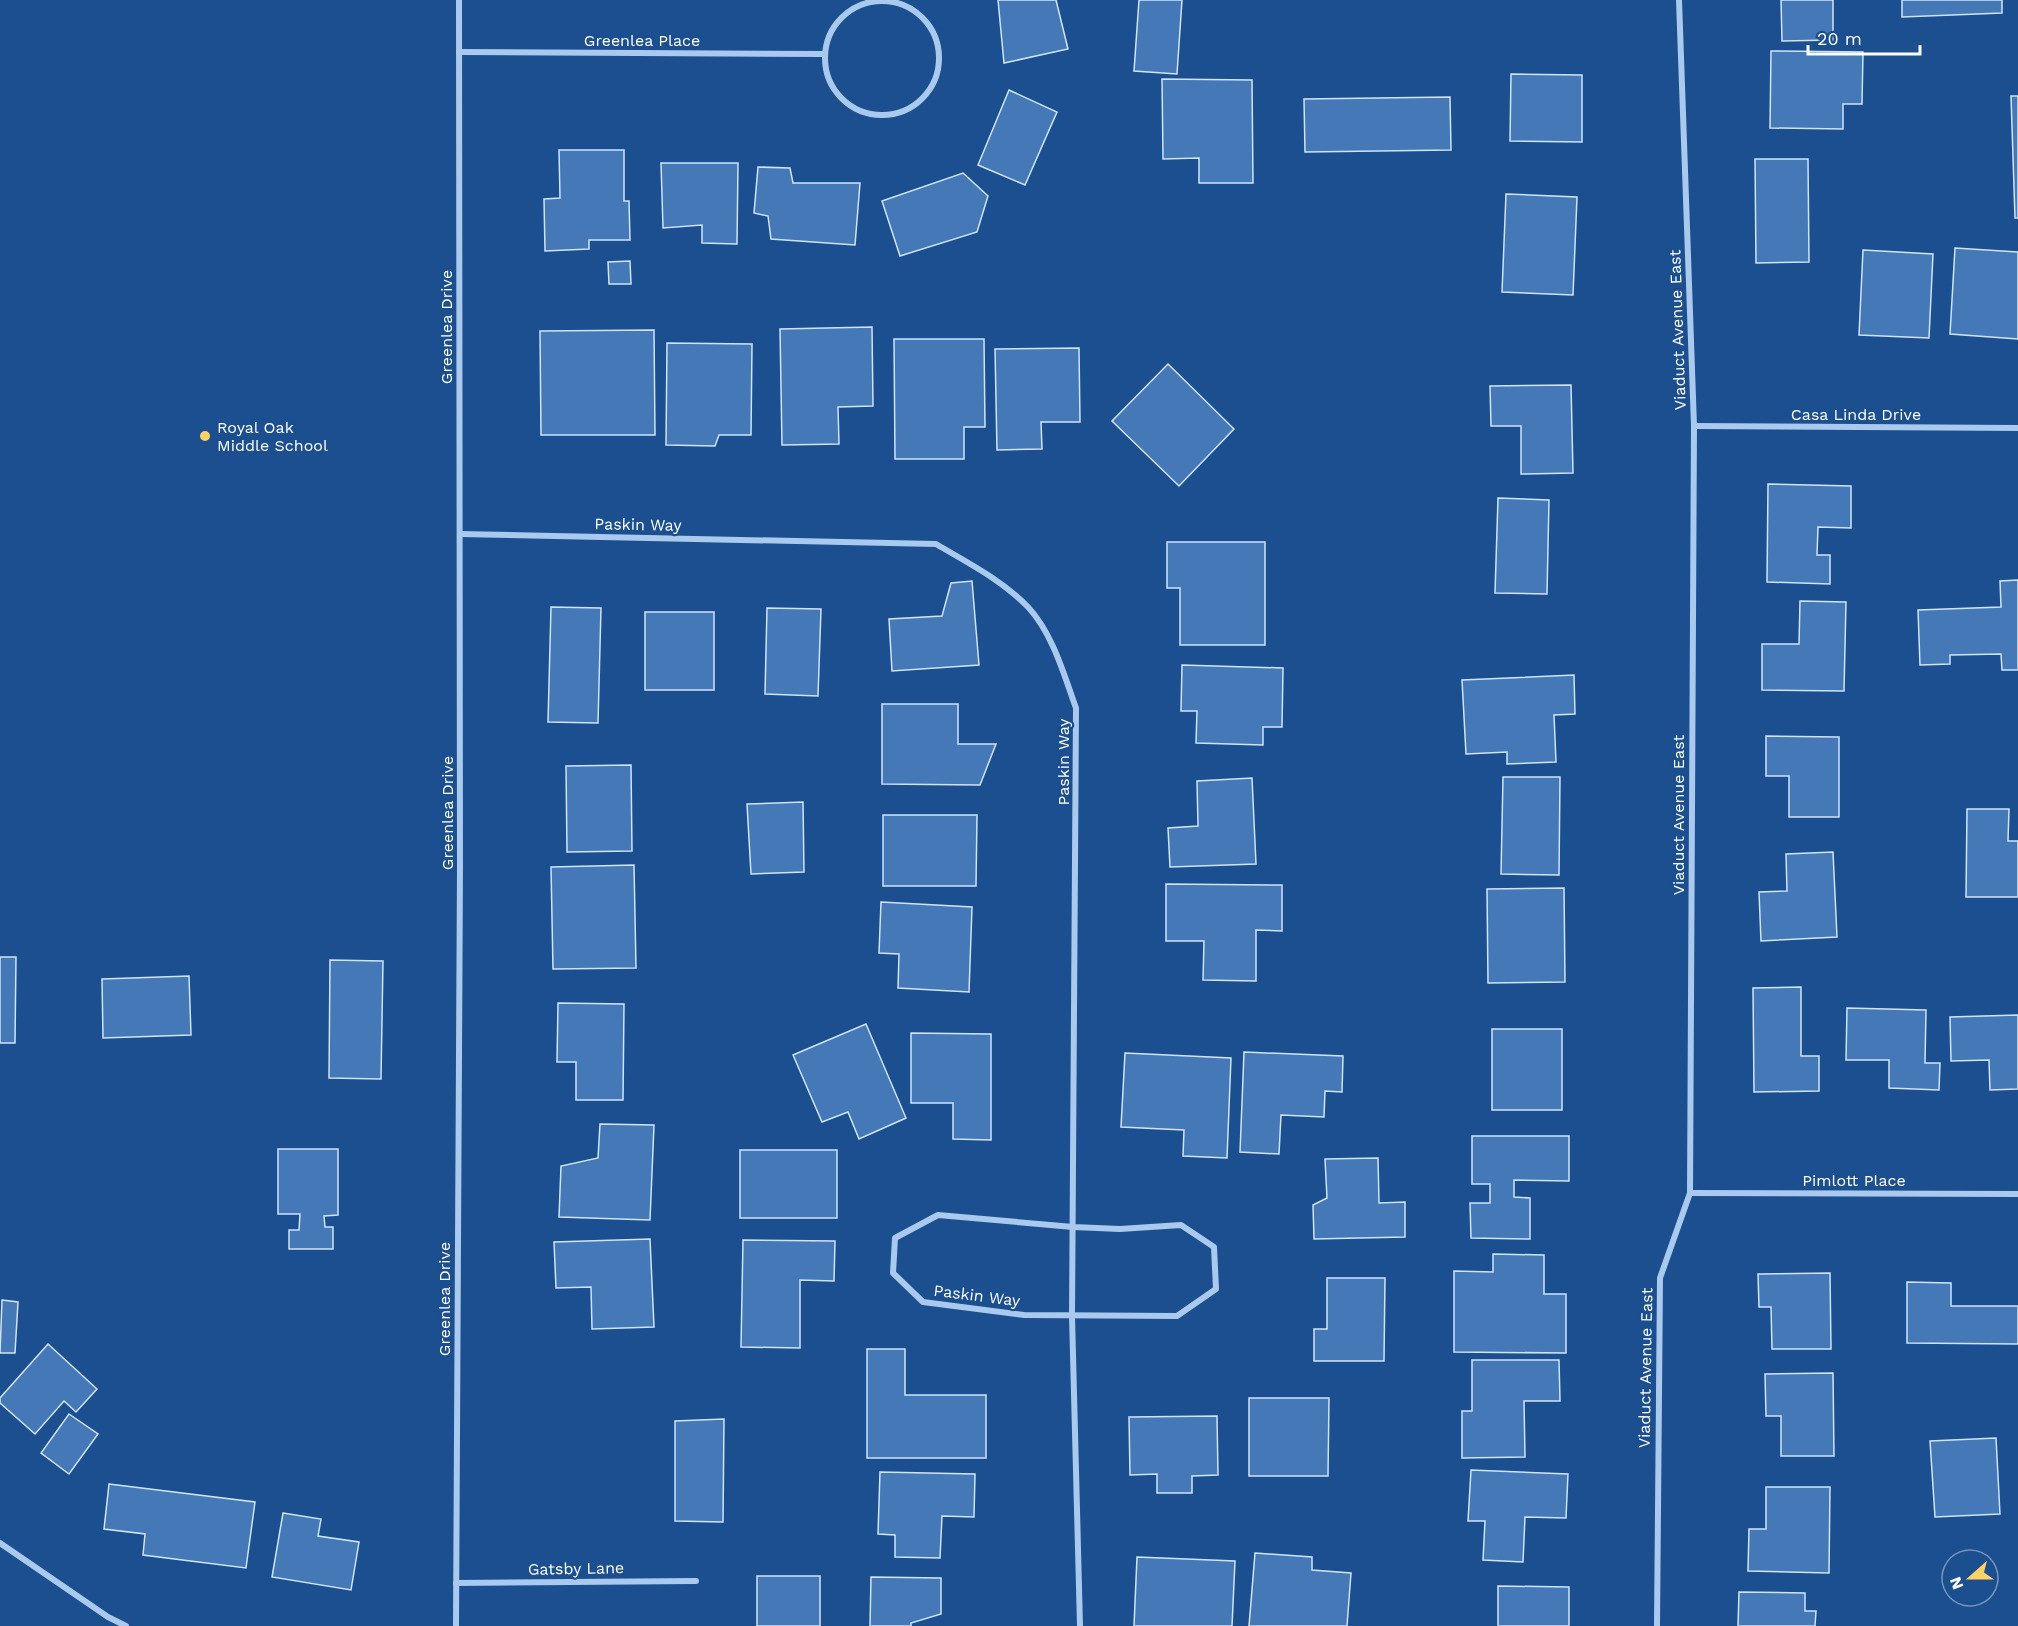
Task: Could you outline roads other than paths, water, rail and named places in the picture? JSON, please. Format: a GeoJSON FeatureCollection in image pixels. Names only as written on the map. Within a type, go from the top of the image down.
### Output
{"type":"FeatureCollection","features":[{"type":"Feature","properties":{"kind":"street","name":"Greenlea Drive"},"geometry":{"type":"LineString","coordinates":[[456,1626],[460,534],[459,0]]}},
{"type":"Feature","properties":{"kind":"street"},"geometry":{"type":"LineString","coordinates":[[891,0],[913,9],[931,26],[939,49],[938,73],[927,94],[908,109],[885,115],[861,112],[841,98],[828,78],[824,54],[831,31],[845,12],[867,2],[891,0]]}},
{"type":"Feature","properties":{"kind":"street","name":"Viaduct Avenue East"},"geometry":{"type":"LineString","coordinates":[[1657,1626],[1660,1278],[1690,1193],[1694,426],[1679,0]]}},
{"type":"Feature","properties":{"kind":"street","name":"Greenlea Place"},"geometry":{"type":"LineString","coordinates":[[459,52],[824,54]]}},
{"type":"Feature","properties":{"kind":"street","name":"Casa Linda Drive"},"geometry":{"type":"LineString","coordinates":[[1694,426],[2018,428]]}},
{"type":"Feature","properties":{"kind":"street","name":"Paskin Way"},"geometry":{"type":"LineString","coordinates":[[460,534],[936,544],[989,575],[1029,608],[1053,646],[1076,708],[1072,1316],[1080,1626]]}},
{"type":"Feature","properties":{"kind":"street","name":"Pimlott Place"},"geometry":{"type":"LineString","coordinates":[[1690,1193],[2018,1194]]}},
{"type":"Feature","properties":{"kind":"street","name":"Paskin Way"},"geometry":{"type":"LineString","coordinates":[[938,1215],[1073,1227],[1120,1229],[1181,1226],[1214,1246],[1216,1289],[1177,1316],[1072,1316],[1024,1315],[922,1302],[893,1273],[895,1238],[938,1215]]}},
{"type":"Feature","properties":{"kind":"street"},"geometry":{"type":"LineString","coordinates":[[0,1543],[108,1617],[126,1626]]}},
{"type":"Feature","properties":{"kind":"street","name":"Gatsby Lane"},"geometry":{"type":"LineString","coordinates":[[456,1583],[696,1581]]}},
{"type":"Feature","properties":{"kind":"place","name":"Royal Oak Middle School"},"geometry":{"type":"Point","coordinates":[205,436]}}]}
